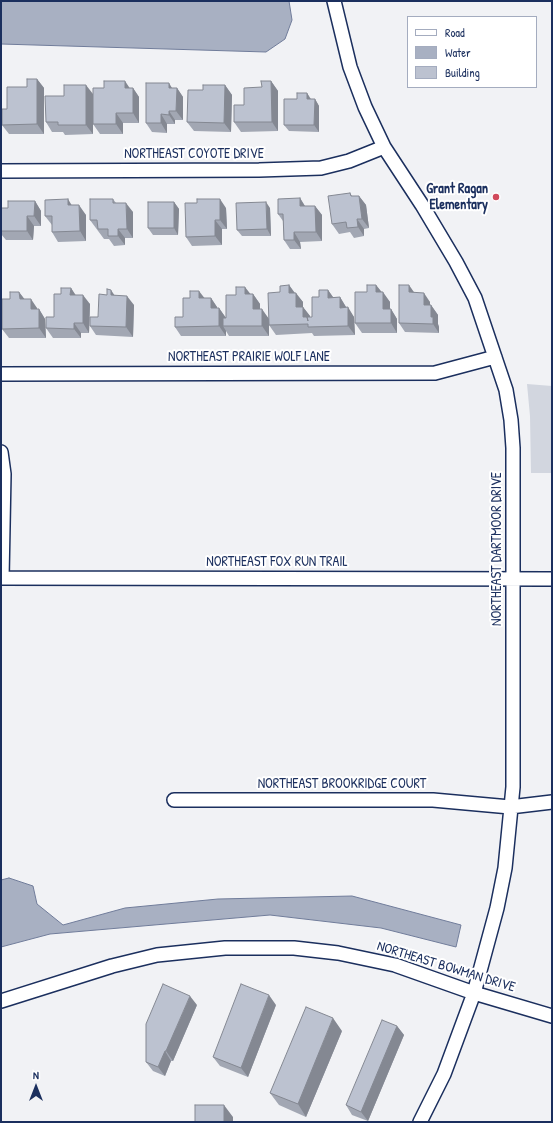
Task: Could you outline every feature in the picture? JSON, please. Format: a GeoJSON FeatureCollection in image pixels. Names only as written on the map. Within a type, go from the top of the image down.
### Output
{"type":"FeatureCollection","features":[{"type":"Feature","properties":{"kind":"street","name":"NORTHEAST DARTMOOR DRIVE"},"geometry":{"type":"LineString","coordinates":[[334,1],[350,67],[365,107],[384,147],[422,205],[456,262],[475,298],[506,390],[511,420],[513,448],[513,787],[504,868],[497,908],[474,993],[444,1074],[420,1122]]}},
{"type":"Feature","properties":{"kind":"street","name":"NORTHEAST COYOTE DRIVE"},"geometry":{"type":"LineString","coordinates":[[1,171],[259,170],[321,168],[349,161],[384,147]]}},
{"type":"Feature","properties":{"kind":"street","name":"NORTHEAST PRAIRIE WOLF LANE"},"geometry":{"type":"LineString","coordinates":[[1,374],[435,373],[495,357]]}},
{"type":"Feature","properties":{"kind":"street"},"geometry":{"type":"LineString","coordinates":[[1,452],[4,474],[1,578]]}},
{"type":"Feature","properties":{"kind":"street","name":"NORTHEAST FOX RUN TRAIL"},"geometry":{"type":"LineString","coordinates":[[1,578],[552,579]]}},
{"type":"Feature","properties":{"kind":"street","name":"NORTHEAST BROOKRIDGE COURT"},"geometry":{"type":"LineString","coordinates":[[174,800],[433,800],[510,807],[552,802]]}},
{"type":"Feature","properties":{"kind":"street","name":"NORTHEAST BOWMAN DRIVE"},"geometry":{"type":"LineString","coordinates":[[1,1001],[112,966],[149,957],[225,948],[294,948],[338,953],[395,965],[474,993],[552,1016]]}},
{"type":"Feature","properties":{"kind":"shaded area"},"geometry":{"type":"Polygon","coordinates":[[[527,384],[552,386],[552,473],[531,473],[530,416],[527,384]]]}},
{"type":"Feature","properties":{"kind":"water"},"geometry":{"type":"Polygon","coordinates":[[[1,1],[289,1],[292,20],[285,39],[266,52],[1,44],[1,1]]]}},
{"type":"Feature","properties":{"kind":"water"},"geometry":{"type":"Polygon","coordinates":[[[9,878],[33,886],[37,904],[63,925],[125,908],[218,899],[352,896],[461,925],[456,947],[381,928],[270,915],[50,934],[1,947],[1,880],[9,878]]]}},
{"type":"Feature","properties":{"kind":"building"},"geometry":{"type":"Polygon","coordinates":[[[27,79],[37,79],[37,124],[2,125],[2,109],[7,109],[7,87],[27,87],[27,79]]]}},
{"type":"Feature","properties":{"kind":"building"},"geometry":{"type":"Polygon","coordinates":[[[104,81],[125,81],[125,88],[133,88],[133,113],[116,113],[116,124],[93,124],[93,88],[104,88],[104,81]]]}},
{"type":"Feature","properties":{"kind":"building"},"geometry":{"type":"Polygon","coordinates":[[[261,81],[271,81],[272,122],[234,122],[234,105],[244,105],[244,88],[262,87],[261,81]]]}},
{"type":"Feature","properties":{"kind":"building"},"geometry":{"type":"Polygon","coordinates":[[[146,83],[169,83],[169,88],[177,88],[176,111],[169,111],[169,115],[161,114],[161,123],[146,123],[146,83]]]}},
{"type":"Feature","properties":{"kind":"building"},"geometry":{"type":"Polygon","coordinates":[[[64,85],[86,85],[86,125],[58,125],[58,122],[46,122],[45,96],[64,96],[64,85]]]}},
{"type":"Feature","properties":{"kind":"building"},"geometry":{"type":"Polygon","coordinates":[[[203,85],[225,85],[224,123],[187,122],[188,90],[203,90],[203,85]]]}},
{"type":"Feature","properties":{"kind":"building"},"geometry":{"type":"Polygon","coordinates":[[[297,93],[307,93],[307,99],[315,99],[314,125],[284,125],[284,99],[297,99],[297,93]]]}},
{"type":"Feature","properties":{"kind":"building"},"geometry":{"type":"Polygon","coordinates":[[[350,193],[351,196],[359,196],[362,219],[357,219],[358,227],[347,228],[346,222],[332,224],[328,196],[350,193]]]}},
{"type":"Feature","properties":{"kind":"building"},"geometry":{"type":"Polygon","coordinates":[[[300,198],[300,206],[315,206],[316,232],[294,232],[294,240],[284,240],[283,214],[278,214],[278,199],[300,198]]]}},
{"type":"Feature","properties":{"kind":"building"},"geometry":{"type":"Polygon","coordinates":[[[68,199],[68,205],[79,205],[80,231],[52,232],[52,216],[45,216],[45,200],[68,199]]]}},
{"type":"Feature","properties":{"kind":"building"},"geometry":{"type":"Polygon","coordinates":[[[90,199],[113,199],[113,203],[126,203],[127,229],[118,229],[118,236],[108,236],[108,229],[98,229],[97,220],[90,220],[90,199]]]}},
{"type":"Feature","properties":{"kind":"building"},"geometry":{"type":"Polygon","coordinates":[[[197,199],[220,199],[220,220],[215,220],[215,236],[186,237],[185,203],[197,203],[197,199]]]}},
{"type":"Feature","properties":{"kind":"building"},"geometry":{"type":"Polygon","coordinates":[[[8,201],[35,201],[34,216],[27,216],[27,231],[1,231],[1,208],[8,208],[8,201]]]}},
{"type":"Feature","properties":{"kind":"building"},"geometry":{"type":"Polygon","coordinates":[[[148,202],[174,202],[174,228],[148,228],[148,202]]]}},
{"type":"Feature","properties":{"kind":"building"},"geometry":{"type":"Polygon","coordinates":[[[266,202],[267,229],[237,230],[236,203],[266,202]]]}},
{"type":"Feature","properties":{"kind":"building"},"geometry":{"type":"Polygon","coordinates":[[[289,285],[289,293],[296,293],[296,307],[303,307],[303,317],[312,317],[312,297],[319,297],[319,290],[328,290],[328,298],[340,297],[340,308],[348,307],[348,326],[308,327],[308,324],[269,325],[268,293],[280,292],[280,286],[289,285]]]}},
{"type":"Feature","properties":{"kind":"building"},"geometry":{"type":"Polygon","coordinates":[[[367,285],[376,285],[376,292],[383,292],[383,309],[391,309],[391,323],[355,323],[355,292],[367,292],[367,285]]]}},
{"type":"Feature","properties":{"kind":"building"},"geometry":{"type":"Polygon","coordinates":[[[399,285],[409,285],[409,292],[424,293],[424,305],[431,305],[431,317],[433,317],[433,324],[399,323],[399,285]]]}},
{"type":"Feature","properties":{"kind":"building"},"geometry":{"type":"Polygon","coordinates":[[[236,287],[245,287],[245,294],[253,294],[253,309],[262,309],[262,326],[223,326],[223,318],[226,318],[226,295],[236,295],[236,287]]]}},
{"type":"Feature","properties":{"kind":"building"},"geometry":{"type":"Polygon","coordinates":[[[61,288],[71,288],[70,295],[83,295],[83,323],[74,323],[74,329],[46,328],[46,317],[54,317],[54,294],[61,294],[61,288]]]}},
{"type":"Feature","properties":{"kind":"building"},"geometry":{"type":"Polygon","coordinates":[[[107,289],[111,290],[111,295],[127,296],[126,327],[90,326],[90,317],[98,317],[99,294],[107,295],[107,289]]]}},
{"type":"Feature","properties":{"kind":"building"},"geometry":{"type":"Polygon","coordinates":[[[190,291],[199,291],[199,298],[211,298],[211,308],[219,308],[219,326],[175,327],[175,317],[183,317],[183,298],[190,298],[190,291]]]}},
{"type":"Feature","properties":{"kind":"building"},"geometry":{"type":"Polygon","coordinates":[[[10,292],[19,292],[20,299],[31,299],[31,309],[39,309],[39,328],[2,329],[2,299],[10,299],[10,292]]]}},
{"type":"Feature","properties":{"kind":"building"},"geometry":{"type":"Polygon","coordinates":[[[163,984],[190,996],[158,1067],[146,1062],[146,1024],[163,984]]]}},
{"type":"Feature","properties":{"kind":"building"},"geometry":{"type":"Polygon","coordinates":[[[241,984],[269,995],[241,1068],[213,1057],[241,984]]]}},
{"type":"Feature","properties":{"kind":"building"},"geometry":{"type":"Polygon","coordinates":[[[306,1007],[333,1018],[298,1104],[270,1093],[306,1007]]]}},
{"type":"Feature","properties":{"kind":"building"},"geometry":{"type":"Polygon","coordinates":[[[382,1020],[397,1026],[361,1112],[346,1105],[382,1020]]]}},
{"type":"Feature","properties":{"kind":"building"},"geometry":{"type":"Polygon","coordinates":[[[195,1105],[224,1105],[224,1122],[195,1122],[195,1105]]]}},
{"type":"Feature","properties":{"kind":"place","name":"Grant Ragan Elementary"},"geometry":{"type":"Point","coordinates":[496,197]}}]}
